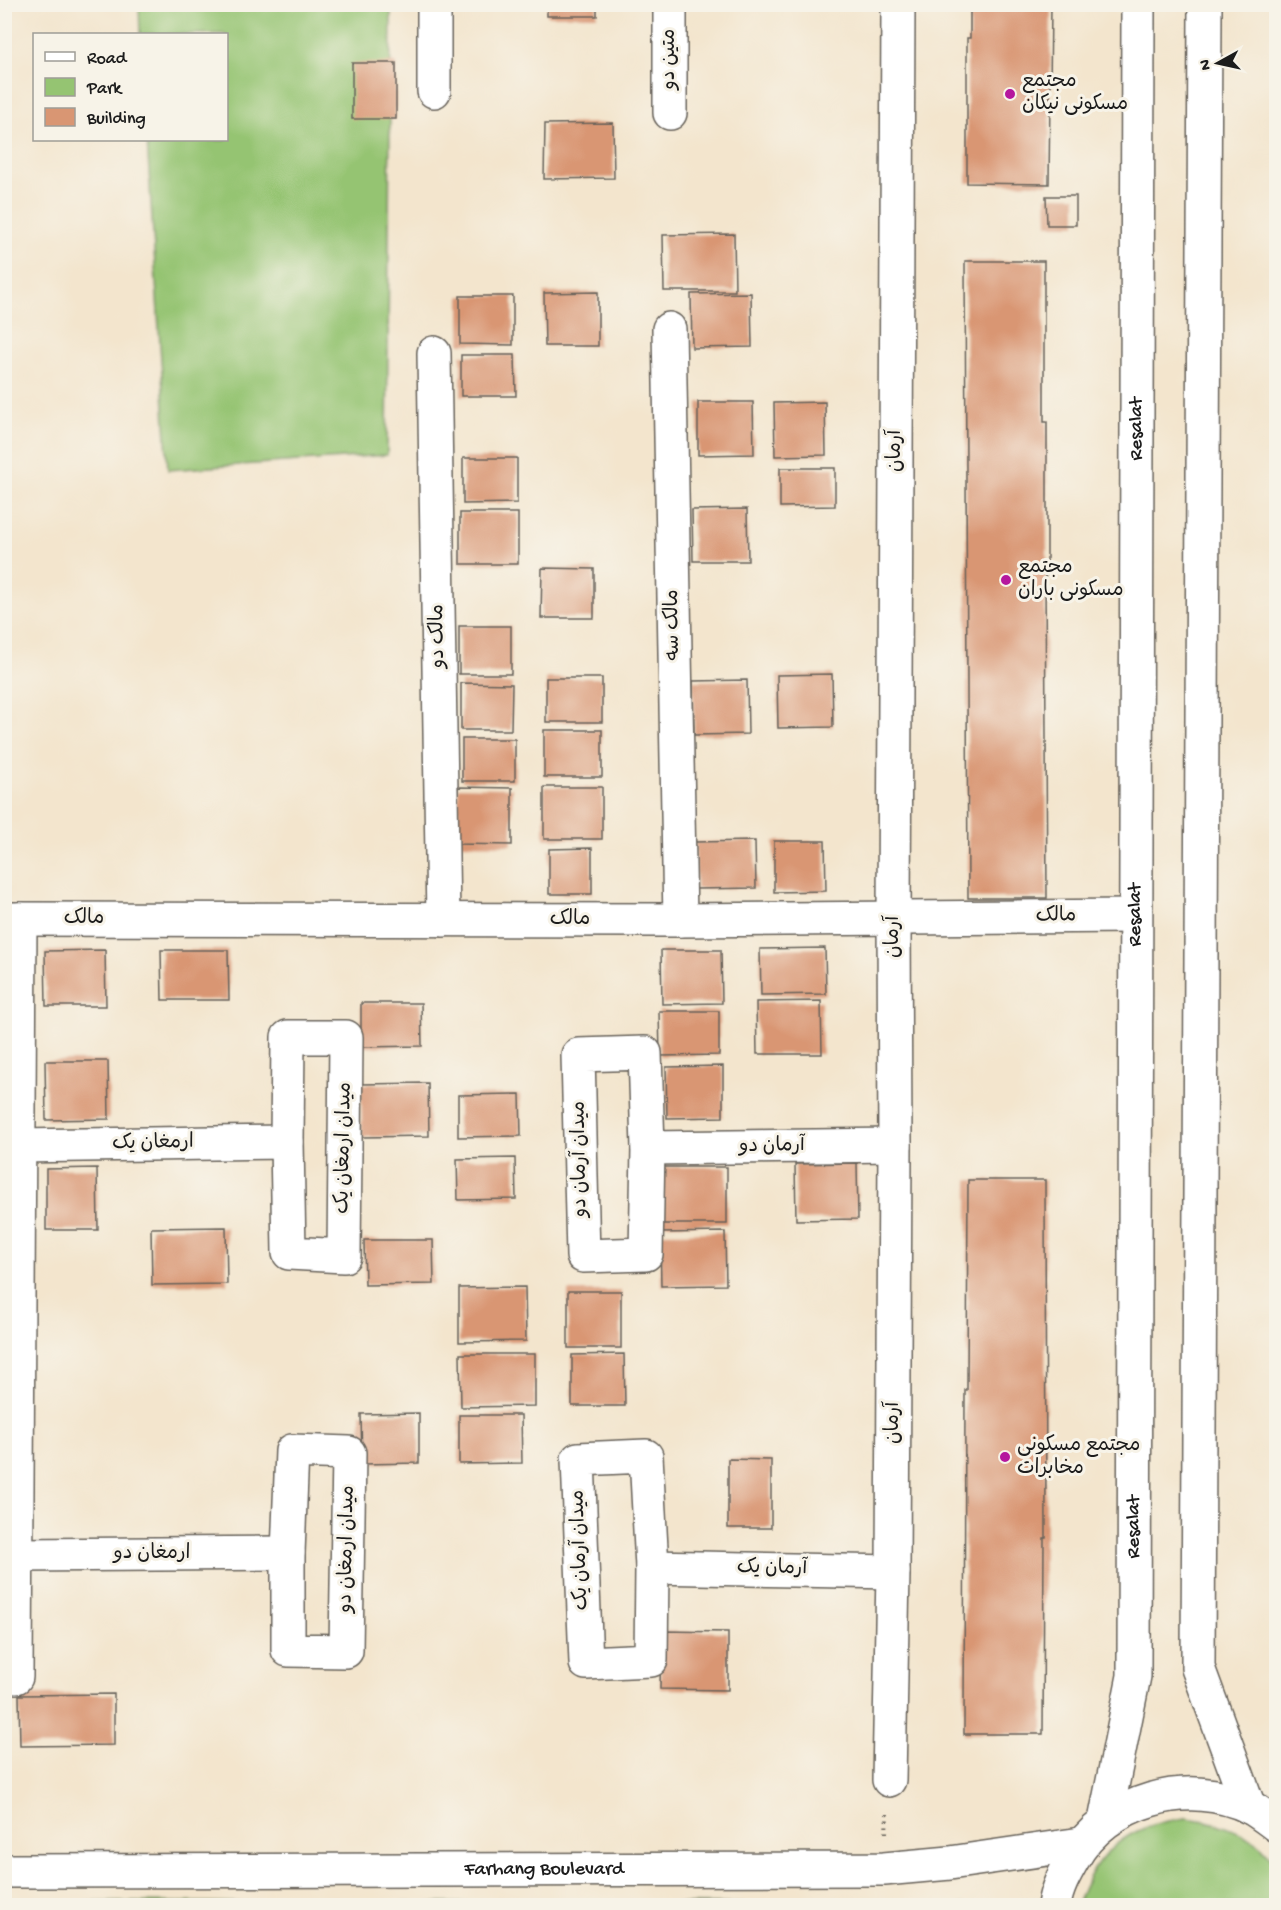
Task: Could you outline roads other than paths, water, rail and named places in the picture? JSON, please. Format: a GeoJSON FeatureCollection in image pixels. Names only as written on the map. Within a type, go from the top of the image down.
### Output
{"type":"FeatureCollection","features":[{"type":"Feature","properties":{"kind":"street"},"geometry":{"type":"LineString","coordinates":[[434,4],[434,91]]}},
{"type":"Feature","properties":{"kind":"street","name":"متین دو"},"geometry":{"type":"LineString","coordinates":[[670,4],[670,113]]}},
{"type":"Feature","properties":{"kind":"street","name":"آرمان"},"geometry":{"type":"LineString","coordinates":[[889,1780],[893,1572],[898,4]]}},
{"type":"Feature","properties":{"kind":"street","name":"Resalat"},"geometry":{"type":"LineString","coordinates":[[1105,1821],[1134,1676],[1138,4]]}},
{"type":"Feature","properties":{"kind":"street"},"geometry":{"type":"LineString","coordinates":[[1204,4],[1198,1668],[1269,1820]]}},
{"type":"Feature","properties":{"kind":"street","name":"مالک سه"},"geometry":{"type":"LineString","coordinates":[[669,329],[680,920]]}},
{"type":"Feature","properties":{"kind":"street","name":"مالک دو"},"geometry":{"type":"LineString","coordinates":[[434,353],[443,920]]}},
{"type":"Feature","properties":{"kind":"street","name":"مالک"},"geometry":{"type":"LineString","coordinates":[[12,919],[680,920],[1135,916]]}},
{"type":"Feature","properties":{"kind":"street"},"geometry":{"type":"LineString","coordinates":[[12,919],[12,1088],[19,1146],[11,1207],[11,1490],[17,1555],[11,1608],[16,1677]]}},
{"type":"Feature","properties":{"kind":"street","name":"میدان ارمغان یک"},"geometry":{"type":"LineString","coordinates":[[288,1037],[346,1037],[344,1256],[289,1253],[287,1142],[288,1037]]}},
{"type":"Feature","properties":{"kind":"street","name":"میدان آرمان دو"},"geometry":{"type":"LineString","coordinates":[[645,1053],[648,1148],[646,1254],[583,1256],[578,1055],[645,1053]]}},
{"type":"Feature","properties":{"kind":"street","name":"ارمغان یک"},"geometry":{"type":"LineString","coordinates":[[19,1146],[287,1142]]}},
{"type":"Feature","properties":{"kind":"street","name":"آرمان دو"},"geometry":{"type":"LineString","coordinates":[[648,1148],[895,1145]]}},
{"type":"Feature","properties":{"kind":"street","name":"میدان ارمغان دو"},"geometry":{"type":"LineString","coordinates":[[291,1451],[349,1453],[346,1651],[288,1650],[288,1553],[291,1451]]}},
{"type":"Feature","properties":{"kind":"street","name":"میدان آرمان یک"},"geometry":{"type":"LineString","coordinates":[[646,1456],[651,1567],[651,1660],[586,1663],[578,1459],[646,1456]]}},
{"type":"Feature","properties":{"kind":"street","name":"ارمغان دو"},"geometry":{"type":"LineString","coordinates":[[17,1555],[288,1553]]}},
{"type":"Feature","properties":{"kind":"street","name":"آرمان یک"},"geometry":{"type":"LineString","coordinates":[[651,1567],[893,1572]]}},
{"type":"Feature","properties":{"kind":"street"},"geometry":{"type":"LineString","coordinates":[[1054,1905],[1065,1871],[1081,1844],[1105,1821],[1130,1807],[1159,1797],[1190,1794],[1220,1797],[1269,1820]]}},
{"type":"Feature","properties":{"kind":"street","name":"Farhang Boulevard"},"geometry":{"type":"LineString","coordinates":[[4,1870],[884,1869],[950,1863],[1081,1844]]}},
{"type":"Feature","properties":{"kind":"place","name":"مجتمع مسکونی نیکان"},"geometry":{"type":"Point","coordinates":[1010,94]}},
{"type":"Feature","properties":{"kind":"place","name":"مجتمع مسکونی باران"},"geometry":{"type":"Point","coordinates":[1006,580]}},
{"type":"Feature","properties":{"kind":"place","name":"مجتمع مسکونی مخابرات"},"geometry":{"type":"Point","coordinates":[1005,1457]}}]}
